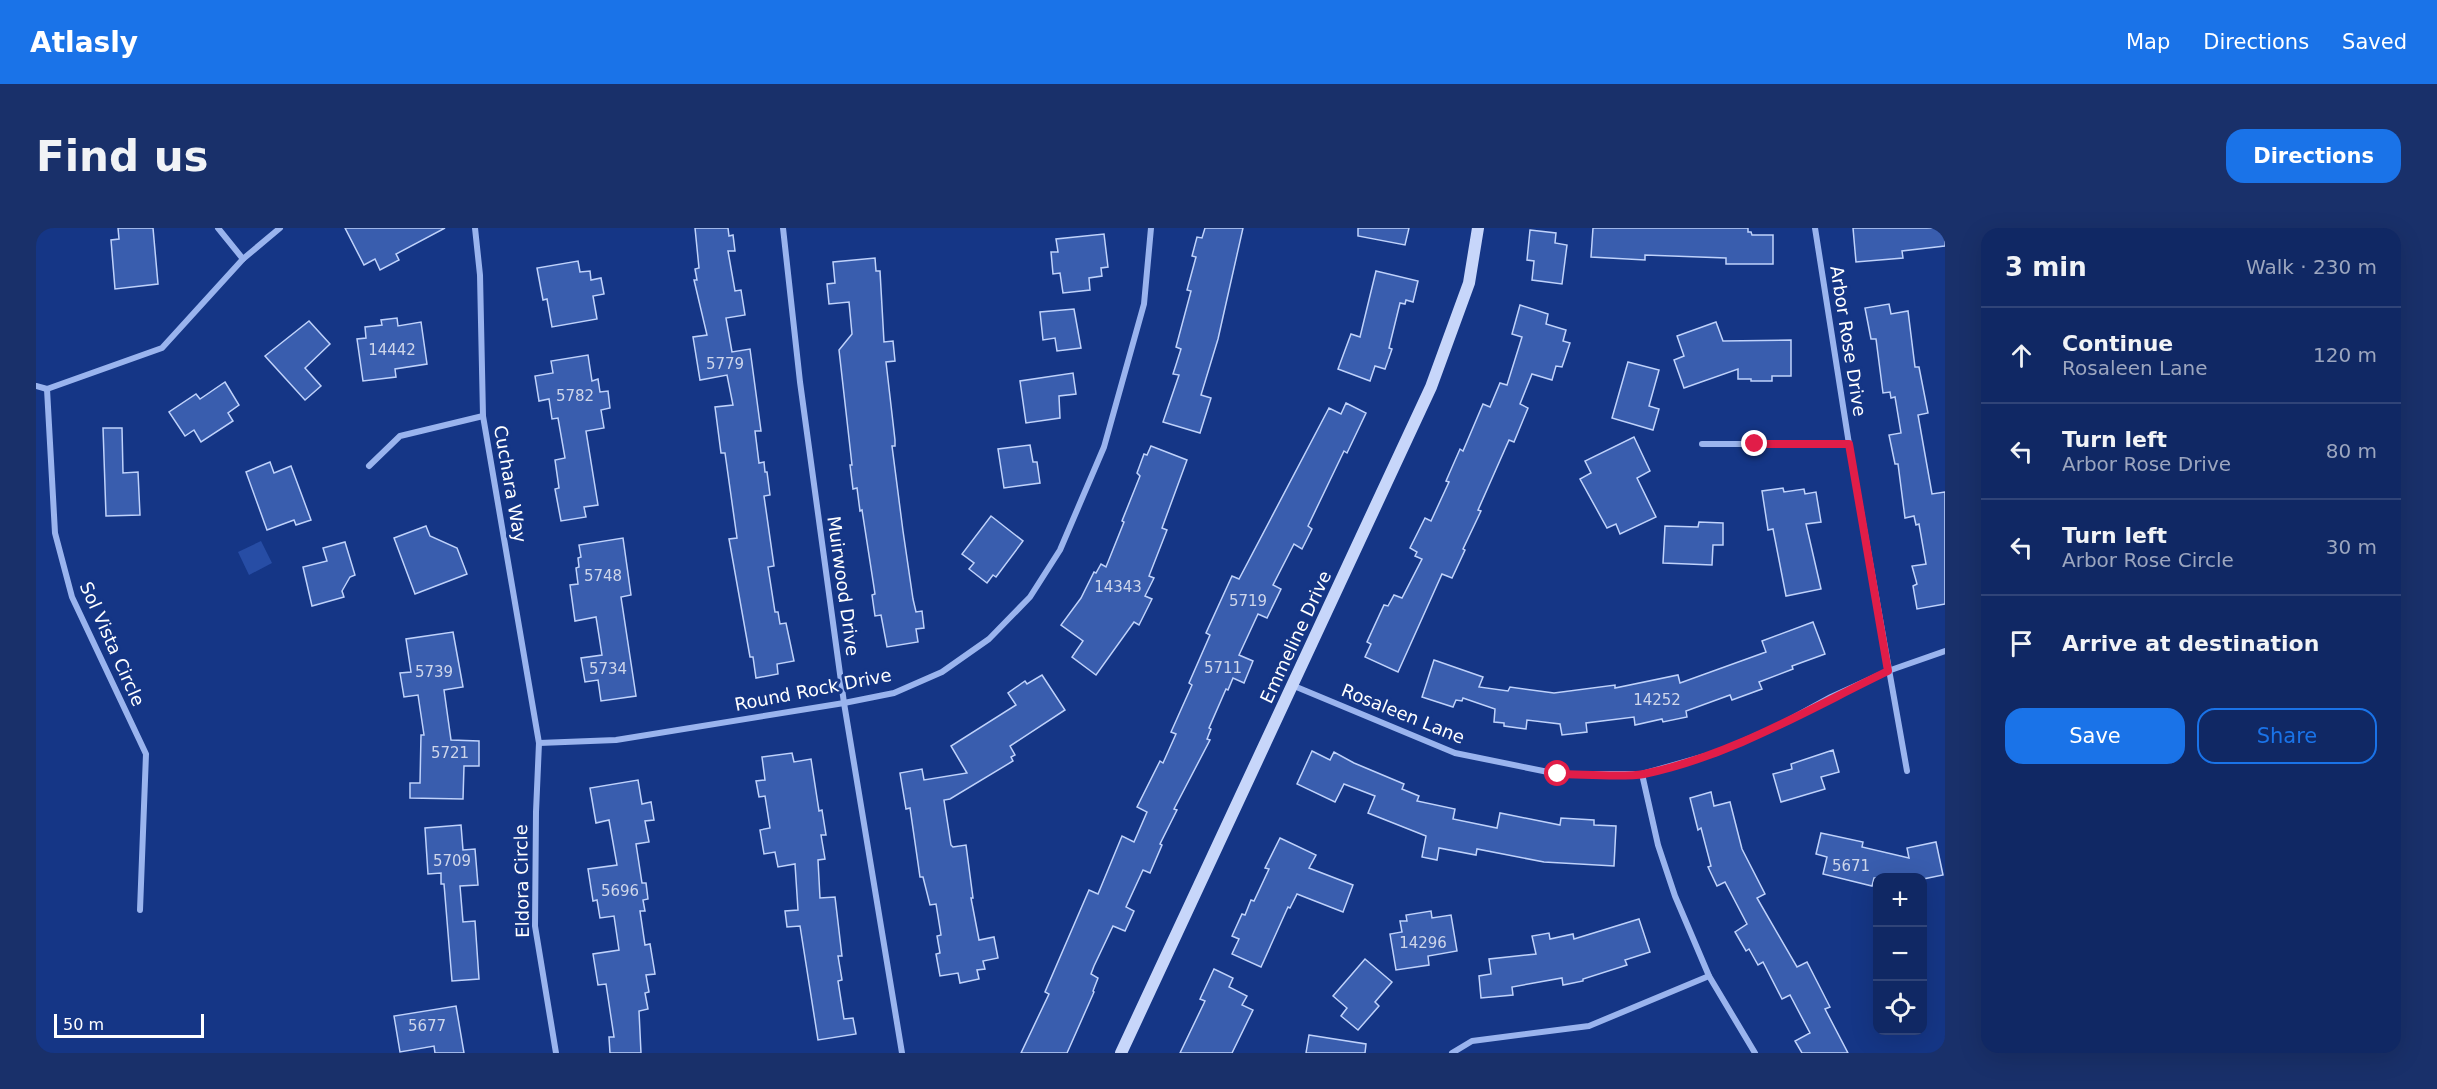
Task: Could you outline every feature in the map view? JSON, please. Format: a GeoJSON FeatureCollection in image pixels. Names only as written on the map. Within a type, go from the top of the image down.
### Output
{"type":"FeatureCollection","features":[{"type":"Feature","properties":{"kind":"street"},"geometry":{"type":"LineString","coordinates":[[219,228],[243,259]]}},
{"type":"Feature","properties":{"kind":"street"},"geometry":{"type":"LineString","coordinates":[[36,386],[48,389],[162,348],[243,259],[280,228]]}},
{"type":"Feature","properties":{"kind":"street","name":"Cuchara Way"},"geometry":{"type":"LineString","coordinates":[[476,228],[480,275],[483,416],[539,743]]}},
{"type":"Feature","properties":{"kind":"street","name":"Muirwood Drive"},"geometry":{"type":"LineString","coordinates":[[783,228],[800,382],[844,703],[902,1053]]}},
{"type":"Feature","properties":{"kind":"street","name":"Round Rock Drive"},"geometry":{"type":"LineString","coordinates":[[539,743],[616,740],[894,693],[942,672],[988,639],[1030,597],[1060,550],[1104,447],[1144,304],[1151,228]]}},
{"type":"Feature","properties":{"kind":"street","name":"Emmeline Drive"},"geometry":{"type":"LineString","coordinates":[[1121,1053],[1294,686],[1431,387],[1469,283],[1478,228]]}},
{"type":"Feature","properties":{"kind":"street","name":"Arbor Rose Drive"},"geometry":{"type":"LineString","coordinates":[[1815,228],[1849,444],[1907,771]]}},
{"type":"Feature","properties":{"kind":"street","name":"Sol Vista Circle"},"geometry":{"type":"LineString","coordinates":[[48,389],[55,533],[72,597],[146,754],[140,910]]}},
{"type":"Feature","properties":{"kind":"street"},"geometry":{"type":"LineString","coordinates":[[369,466],[400,436],[483,416]]}},
{"type":"Feature","properties":{"kind":"street"},"geometry":{"type":"LineString","coordinates":[[1702,444],[1849,444]]}},
{"type":"Feature","properties":{"kind":"street","name":"Rosaleen Lane"},"geometry":{"type":"LineString","coordinates":[[1294,686],[1455,753],[1558,774],[1642,774],[1716,753],[1780,725],[1831,697],[1888,671],[1945,651]]}},
{"type":"Feature","properties":{"kind":"street","name":"Eldora Circle"},"geometry":{"type":"LineString","coordinates":[[539,743],[536,812],[536,926],[556,1053]]}},
{"type":"Feature","properties":{"kind":"street"},"geometry":{"type":"LineString","coordinates":[[1642,774],[1658,845],[1676,896],[1709,976],[1755,1053]]}},
{"type":"Feature","properties":{"kind":"street"},"geometry":{"type":"LineString","coordinates":[[1452,1053],[1472,1041],[1589,1026],[1709,976]]}},
{"type":"Feature","properties":{"kind":"shaded area"},"geometry":{"type":"Polygon","coordinates":[[[261,541],[272,563],[249,575],[238,552],[261,541]]]}},
{"type":"Feature","properties":{"kind":"building"},"geometry":{"type":"Polygon","coordinates":[[[118,228],[153,228],[158,284],[115,289],[111,240],[119,239],[118,228]]]}},
{"type":"Feature","properties":{"kind":"building"},"geometry":{"type":"Polygon","coordinates":[[[345,228],[445,228],[396,254],[399,260],[380,270],[375,259],[364,265],[345,228]]]}},
{"type":"Feature","properties":{"kind":"building"},"geometry":{"type":"Polygon","coordinates":[[[695,228],[728,228],[729,236],[733,235],[735,251],[728,251],[735,291],[741,290],[745,315],[726,318],[732,352],[750,349],[761,431],[755,431],[759,463],[764,462],[770,495],[764,496],[774,566],[768,567],[775,612],[778,612],[780,624],[786,623],[794,661],[777,664],[778,674],[756,678],[753,657],[750,657],[729,539],[737,538],[725,453],[721,453],[715,407],[733,405],[727,375],[700,380],[693,337],[707,335],[694,280],[697,280],[695,269],[699,268],[695,228]]]}},
{"type":"Feature","properties":{"kind":"building"},"geometry":{"type":"Polygon","coordinates":[[[1205,228],[1243,228],[1218,339],[1201,395],[1211,398],[1200,433],[1163,422],[1179,375],[1173,374],[1181,349],[1176,347],[1191,291],[1187,290],[1196,257],[1192,256],[1197,237],[1202,238],[1205,228]]]}},
{"type":"Feature","properties":{"kind":"building"},"geometry":{"type":"Polygon","coordinates":[[[1358,228],[1409,228],[1405,245],[1358,236],[1358,228]]]}},
{"type":"Feature","properties":{"kind":"building"},"geometry":{"type":"Polygon","coordinates":[[[1593,228],[1748,228],[1748,232],[1752,235],[1773,235],[1773,264],[1726,264],[1726,258],[1645,255],[1645,260],[1591,257],[1593,228]]]}},
{"type":"Feature","properties":{"kind":"building"},"geometry":{"type":"Polygon","coordinates":[[[1853,228],[1945,228],[1945,246],[1902,251],[1903,258],[1856,262],[1853,228]]]}},
{"type":"Feature","properties":{"kind":"building"},"geometry":{"type":"Polygon","coordinates":[[[1530,230],[1556,233],[1555,243],[1567,245],[1562,284],[1532,280],[1534,261],[1527,260],[1530,230]]]}},
{"type":"Feature","properties":{"kind":"building"},"geometry":{"type":"Polygon","coordinates":[[[1104,234],[1108,267],[1101,268],[1102,276],[1089,278],[1090,290],[1063,293],[1060,273],[1053,274],[1051,252],[1058,252],[1056,239],[1104,234]]]}},
{"type":"Feature","properties":{"kind":"building"},"geometry":{"type":"Polygon","coordinates":[[[875,258],[876,271],[880,271],[884,342],[893,341],[895,361],[886,362],[895,440],[895,446],[892,446],[903,531],[913,599],[916,612],[922,611],[924,628],[916,629],[918,642],[887,647],[881,615],[875,616],[872,595],[875,594],[862,510],[860,511],[857,488],[853,489],[850,465],[852,465],[839,350],[852,334],[849,302],[829,304],[827,284],[835,283],[833,262],[875,258]]]}},
{"type":"Feature","properties":{"kind":"building"},"geometry":{"type":"Polygon","coordinates":[[[578,261],[580,272],[590,271],[591,280],[601,278],[604,294],[593,296],[597,319],[552,327],[547,299],[543,300],[537,268],[578,261]]]}},
{"type":"Feature","properties":{"kind":"building"},"geometry":{"type":"Polygon","coordinates":[[[1376,271],[1418,281],[1413,302],[1406,300],[1405,304],[1400,303],[1389,348],[1392,349],[1385,369],[1375,366],[1370,381],[1338,369],[1351,334],[1360,337],[1376,271]]]}},
{"type":"Feature","properties":{"kind":"building"},"geometry":{"type":"Polygon","coordinates":[[[1889,304],[1891,314],[1908,311],[1915,367],[1919,367],[1928,413],[1918,415],[1932,494],[1945,492],[1945,604],[1917,609],[1913,586],[1917,584],[1912,566],[1926,564],[1919,524],[1916,525],[1914,516],[1905,518],[1898,464],[1895,464],[1889,435],[1901,433],[1895,397],[1891,398],[1890,392],[1883,393],[1876,339],[1871,339],[1865,308],[1889,304]]]}},
{"type":"Feature","properties":{"kind":"building"},"geometry":{"type":"Polygon","coordinates":[[[1520,305],[1548,314],[1546,324],[1566,330],[1563,341],[1570,343],[1562,367],[1556,366],[1552,380],[1532,374],[1520,404],[1528,408],[1514,442],[1509,440],[1478,510],[1481,511],[1452,578],[1442,574],[1398,672],[1365,657],[1371,644],[1367,642],[1384,605],[1388,606],[1394,595],[1402,598],[1422,559],[1415,556],[1417,552],[1410,548],[1425,518],[1431,521],[1449,482],[1446,481],[1460,449],[1463,451],[1483,404],[1490,407],[1500,383],[1507,385],[1522,337],[1512,334],[1520,305]]]}},
{"type":"Feature","properties":{"kind":"building"},"geometry":{"type":"Polygon","coordinates":[[[1074,309],[1081,348],[1057,351],[1055,338],[1043,340],[1040,312],[1074,309]]]}},
{"type":"Feature","properties":{"kind":"building"},"geometry":{"type":"Polygon","coordinates":[[[397,318],[398,326],[421,322],[427,364],[395,369],[396,377],[363,381],[357,339],[366,338],[365,327],[382,325],[381,320],[397,318]]]}},
{"type":"Feature","properties":{"kind":"building"},"geometry":{"type":"Polygon","coordinates":[[[309,321],[330,344],[305,368],[321,386],[305,400],[265,356],[309,321]]]}},
{"type":"Feature","properties":{"kind":"building"},"geometry":{"type":"Polygon","coordinates":[[[1716,322],[1723,341],[1791,340],[1791,376],[1772,376],[1772,381],[1751,381],[1751,379],[1738,379],[1738,369],[1684,388],[1674,360],[1684,356],[1677,336],[1716,322]]]}},
{"type":"Feature","properties":{"kind":"building"},"geometry":{"type":"Polygon","coordinates":[[[588,355],[592,381],[598,379],[600,392],[608,391],[610,408],[601,410],[604,428],[586,431],[598,505],[584,507],[586,517],[561,521],[555,489],[559,488],[555,460],[565,458],[558,418],[552,419],[549,399],[539,401],[535,376],[553,373],[551,361],[588,355]]]}},
{"type":"Feature","properties":{"kind":"building"},"geometry":{"type":"Polygon","coordinates":[[[1628,362],[1659,370],[1649,406],[1659,409],[1653,430],[1612,418],[1628,362]]]}},
{"type":"Feature","properties":{"kind":"building"},"geometry":{"type":"Polygon","coordinates":[[[1073,373],[1076,394],[1059,396],[1060,418],[1026,423],[1020,381],[1073,373]]]}},
{"type":"Feature","properties":{"kind":"building"},"geometry":{"type":"Polygon","coordinates":[[[225,382],[239,405],[228,413],[233,421],[201,442],[194,430],[185,436],[169,412],[196,394],[200,399],[225,382]]]}},
{"type":"Feature","properties":{"kind":"building"},"geometry":{"type":"Polygon","coordinates":[[[1346,403],[1366,413],[1347,453],[1344,451],[1308,526],[1312,529],[1302,549],[1294,544],[1273,585],[1281,589],[1267,618],[1258,614],[1239,655],[1253,661],[1244,683],[1233,678],[1228,690],[1226,689],[1209,728],[1211,729],[1207,739],[1210,740],[1174,809],[1177,810],[1160,844],[1162,845],[1150,873],[1143,870],[1126,907],[1134,911],[1125,931],[1113,926],[1094,966],[1091,974],[1098,978],[1094,992],[1067,1053],[1021,1053],[1049,994],[1045,992],[1089,890],[1098,894],[1122,836],[1134,842],[1147,812],[1137,807],[1160,761],[1163,763],[1176,734],[1171,732],[1192,685],[1189,683],[1210,635],[1206,633],[1232,576],[1239,579],[1329,408],[1341,414],[1346,403]]]}},
{"type":"Feature","properties":{"kind":"building"},"geometry":{"type":"Polygon","coordinates":[[[103,428],[122,428],[123,473],[138,472],[140,515],[106,516],[103,428]]]}},
{"type":"Feature","properties":{"kind":"building"},"geometry":{"type":"Polygon","coordinates":[[[1634,437],[1650,471],[1637,478],[1656,517],[1620,534],[1616,524],[1607,528],[1580,479],[1591,473],[1585,461],[1634,437]]]}},
{"type":"Feature","properties":{"kind":"building"},"geometry":{"type":"Polygon","coordinates":[[[1030,445],[1033,462],[1037,462],[1040,483],[1004,488],[998,449],[1030,445]]]}},
{"type":"Feature","properties":{"kind":"building"},"geometry":{"type":"Polygon","coordinates":[[[1151,446],[1187,460],[1162,528],[1167,530],[1149,576],[1154,578],[1145,596],[1152,599],[1139,625],[1134,622],[1096,675],[1072,657],[1083,641],[1061,625],[1081,598],[1094,572],[1096,573],[1101,564],[1106,567],[1140,476],[1137,473],[1144,454],[1147,455],[1151,446]]]}},
{"type":"Feature","properties":{"kind":"building"},"geometry":{"type":"Polygon","coordinates":[[[270,462],[274,473],[291,466],[311,520],[296,525],[294,520],[267,530],[246,472],[270,462]]]}},
{"type":"Feature","properties":{"kind":"building"},"geometry":{"type":"Polygon","coordinates":[[[1783,488],[1784,492],[1804,489],[1805,494],[1816,492],[1821,522],[1806,524],[1821,589],[1786,596],[1773,529],[1768,530],[1762,491],[1783,488]]]}},
{"type":"Feature","properties":{"kind":"building"},"geometry":{"type":"Polygon","coordinates":[[[991,516],[1023,541],[996,577],[993,575],[987,583],[969,569],[974,563],[962,554],[991,516]]]}},
{"type":"Feature","properties":{"kind":"building"},"geometry":{"type":"Polygon","coordinates":[[[1699,522],[1723,523],[1723,545],[1713,545],[1712,565],[1663,563],[1665,526],[1698,527],[1699,522]]]}},
{"type":"Feature","properties":{"kind":"building"},"geometry":{"type":"Polygon","coordinates":[[[426,526],[430,536],[457,548],[467,574],[415,594],[394,538],[426,526]]]}},
{"type":"Feature","properties":{"kind":"building"},"geometry":{"type":"Polygon","coordinates":[[[623,538],[631,595],[621,597],[636,696],[601,701],[598,680],[585,682],[581,658],[602,655],[596,617],[575,621],[570,585],[578,584],[576,568],[579,567],[578,558],[581,557],[579,545],[623,538]]]}},
{"type":"Feature","properties":{"kind":"building"},"geometry":{"type":"Polygon","coordinates":[[[345,542],[355,575],[350,577],[342,591],[344,597],[312,606],[303,567],[327,561],[323,548],[345,542]]]}},
{"type":"Feature","properties":{"kind":"building"},"geometry":{"type":"Polygon","coordinates":[[[1813,622],[1825,654],[1792,666],[1793,669],[1759,682],[1762,689],[1732,700],[1730,695],[1686,711],[1687,717],[1663,722],[1662,719],[1635,725],[1634,717],[1586,723],[1587,732],[1562,735],[1560,724],[1527,720],[1526,729],[1504,726],[1504,723],[1494,722],[1495,709],[1463,698],[1462,701],[1456,700],[1453,707],[1422,697],[1434,660],[1483,677],[1479,687],[1508,691],[1510,687],[1554,693],[1615,685],[1615,688],[1678,675],[1680,683],[1766,652],[1762,641],[1813,622]]]}},
{"type":"Feature","properties":{"kind":"building"},"geometry":{"type":"Polygon","coordinates":[[[453,632],[463,687],[444,690],[451,740],[479,741],[479,766],[464,766],[463,799],[410,798],[410,783],[420,783],[421,735],[424,735],[418,695],[404,697],[400,673],[411,672],[406,639],[453,632]]]}},
{"type":"Feature","properties":{"kind":"building"},"geometry":{"type":"Polygon","coordinates":[[[1042,675],[1065,710],[1010,746],[1015,755],[1011,757],[1013,761],[950,799],[944,800],[951,845],[953,847],[966,845],[973,898],[971,898],[979,940],[994,937],[998,958],[983,961],[985,969],[977,970],[979,979],[960,983],[958,973],[940,976],[936,954],[940,953],[937,936],[941,935],[936,904],[930,905],[923,877],[920,877],[910,808],[906,809],[900,773],[922,769],[924,780],[967,773],[951,746],[1016,705],[1008,693],[1025,681],[1027,684],[1042,675]]]}},
{"type":"Feature","properties":{"kind":"building"},"geometry":{"type":"Polygon","coordinates":[[[1833,750],[1839,772],[1821,777],[1825,789],[1781,802],[1773,774],[1792,769],[1791,764],[1833,750]]]}},
{"type":"Feature","properties":{"kind":"building"},"geometry":{"type":"Polygon","coordinates":[[[1312,751],[1330,760],[1334,752],[1404,784],[1402,789],[1419,796],[1417,801],[1455,809],[1453,819],[1497,828],[1500,813],[1560,825],[1561,818],[1594,820],[1594,825],[1616,826],[1614,866],[1544,862],[1477,849],[1476,855],[1439,848],[1437,860],[1422,857],[1426,836],[1368,813],[1375,796],[1344,784],[1335,802],[1297,784],[1312,751]]]}},
{"type":"Feature","properties":{"kind":"building"},"geometry":{"type":"Polygon","coordinates":[[[792,753],[794,762],[811,759],[819,811],[822,810],[826,835],[821,835],[825,859],[818,860],[820,898],[835,897],[842,956],[838,956],[842,980],[838,981],[844,1019],[853,1018],[856,1034],[818,1040],[800,926],[787,927],[785,911],[798,910],[795,864],[778,867],[775,852],[764,854],[760,830],[770,828],[765,796],[759,797],[756,781],[765,780],[762,757],[792,753]]]}},
{"type":"Feature","properties":{"kind":"building"},"geometry":{"type":"Polygon","coordinates":[[[638,780],[642,804],[651,802],[654,820],[645,821],[649,842],[636,844],[642,883],[646,883],[648,899],[643,900],[645,911],[640,911],[645,945],[650,944],[655,974],[646,975],[649,992],[645,993],[648,1009],[639,1011],[641,1053],[610,1053],[609,1037],[614,1037],[606,984],[598,985],[593,954],[619,950],[614,916],[600,918],[597,900],[593,901],[588,869],[617,865],[609,820],[596,823],[590,788],[638,780]]]}},
{"type":"Feature","properties":{"kind":"building"},"geometry":{"type":"Polygon","coordinates":[[[1711,792],[1714,806],[1730,802],[1742,849],[1765,894],[1757,898],[1797,967],[1807,962],[1830,1007],[1825,1009],[1848,1053],[1802,1053],[1795,1041],[1810,1033],[1790,995],[1782,999],[1763,962],[1758,965],[1749,949],[1746,951],[1735,932],[1747,924],[1725,882],[1717,886],[1708,867],[1711,866],[1690,798],[1711,792]]]}},
{"type":"Feature","properties":{"kind":"building"},"geometry":{"type":"Polygon","coordinates":[[[461,825],[463,850],[475,849],[478,885],[460,886],[463,922],[475,921],[479,979],[452,981],[444,884],[441,884],[441,873],[428,874],[425,828],[461,825]]]}},
{"type":"Feature","properties":{"kind":"building"},"geometry":{"type":"Polygon","coordinates":[[[1821,833],[1863,842],[1862,847],[1909,858],[1907,848],[1936,842],[1943,875],[1927,878],[1927,873],[1873,873],[1872,886],[1823,874],[1827,857],[1816,854],[1821,833]]]}},
{"type":"Feature","properties":{"kind":"building"},"geometry":{"type":"Polygon","coordinates":[[[1280,838],[1316,855],[1309,868],[1353,885],[1343,912],[1297,894],[1290,908],[1288,907],[1261,967],[1232,954],[1239,939],[1232,936],[1242,914],[1245,915],[1251,900],[1254,901],[1269,869],[1265,868],[1280,838]]]}},
{"type":"Feature","properties":{"kind":"building"},"geometry":{"type":"Polygon","coordinates":[[[1431,911],[1432,918],[1451,915],[1457,951],[1428,956],[1429,965],[1396,970],[1390,934],[1402,932],[1400,921],[1407,921],[1406,915],[1431,911]]]}},
{"type":"Feature","properties":{"kind":"building"},"geometry":{"type":"Polygon","coordinates":[[[1639,919],[1650,952],[1625,960],[1627,965],[1583,979],[1583,981],[1563,985],[1562,978],[1512,987],[1513,995],[1481,998],[1479,976],[1491,974],[1489,959],[1536,954],[1532,936],[1549,933],[1550,939],[1573,934],[1574,939],[1639,919]]]}},
{"type":"Feature","properties":{"kind":"building"},"geometry":{"type":"Polygon","coordinates":[[[1365,959],[1392,982],[1375,1002],[1379,1006],[1358,1030],[1341,1016],[1347,1008],[1333,996],[1365,959]]]}},
{"type":"Feature","properties":{"kind":"building"},"geometry":{"type":"Polygon","coordinates":[[[1214,969],[1233,978],[1229,987],[1247,996],[1242,1005],[1253,1010],[1232,1053],[1180,1053],[1205,1001],[1200,999],[1214,969]]]}},
{"type":"Feature","properties":{"kind":"building"},"geometry":{"type":"Polygon","coordinates":[[[456,1006],[464,1053],[435,1053],[434,1046],[400,1052],[394,1016],[456,1006]]]}},
{"type":"Feature","properties":{"kind":"building"},"geometry":{"type":"Polygon","coordinates":[[[1309,1035],[1366,1044],[1365,1053],[1306,1053],[1309,1035]]]}},
{"type":"Feature","properties":{"kind":"route"},"geometry":{"type":"LineString","coordinates":[[1558,774],[1642,774],[1716,753],[1780,725],[1831,697],[1888,671],[1849,444],[1755,444]]}}]}
